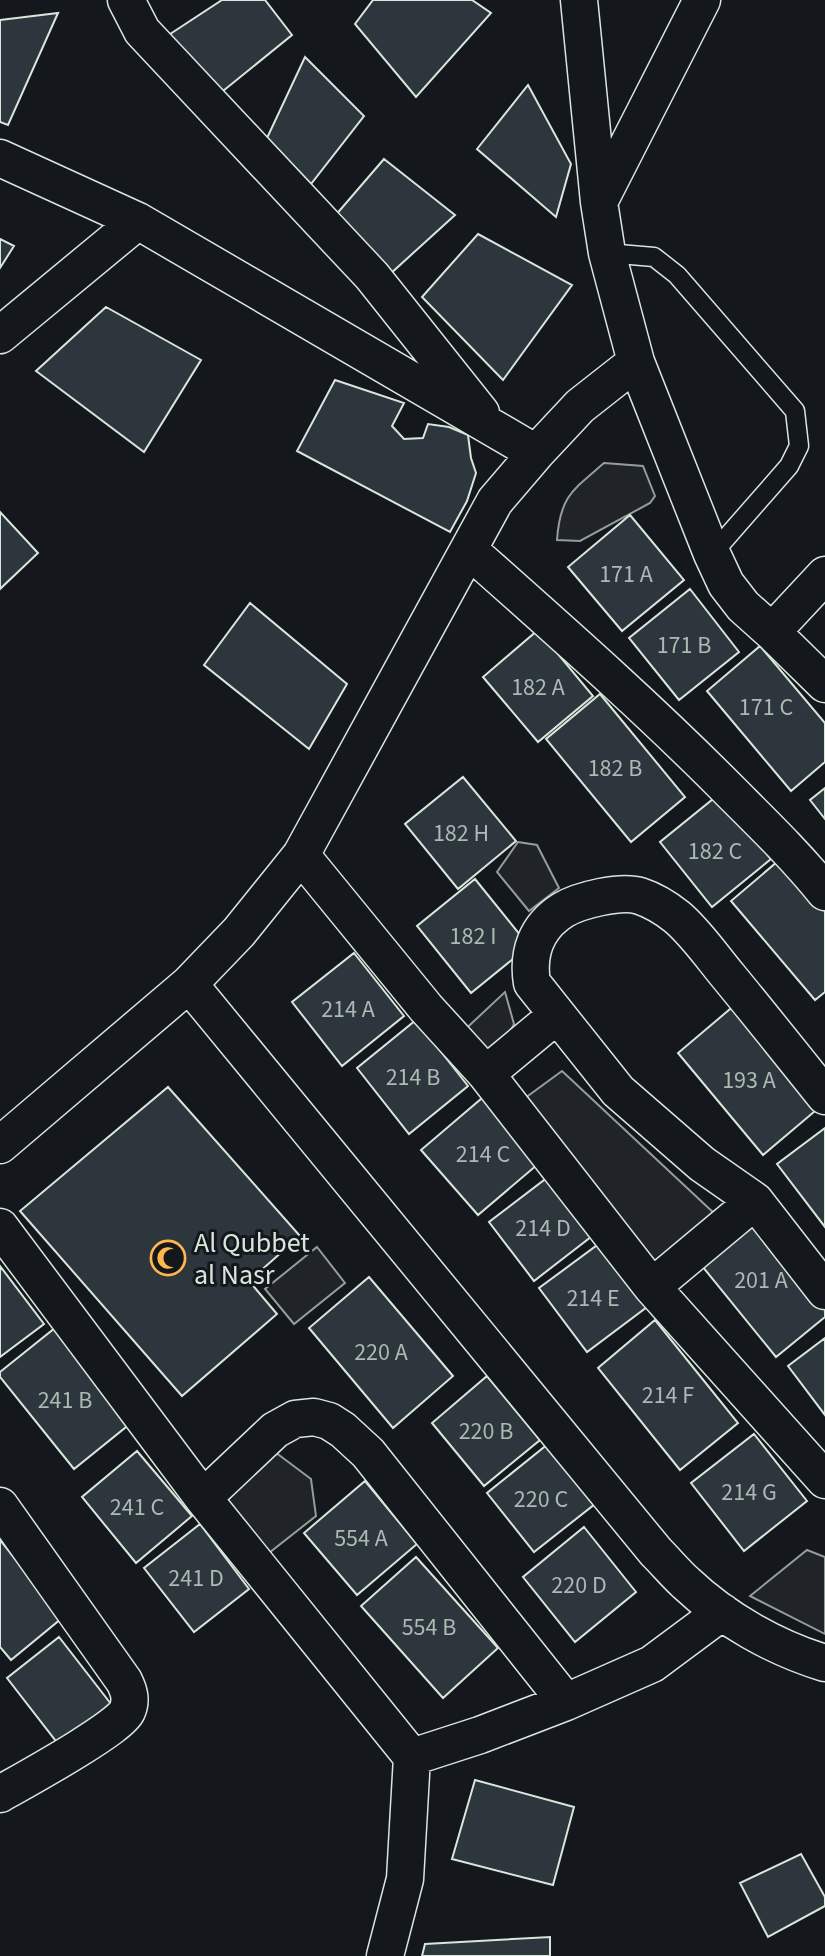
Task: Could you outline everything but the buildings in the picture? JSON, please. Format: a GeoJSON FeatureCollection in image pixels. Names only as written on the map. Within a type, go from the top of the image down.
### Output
{"type":"FeatureCollection","features":[{"type":"Feature","properties":{"kind":"street"},"geometry":{"type":"LineString","coordinates":[[126,0],[142,31],[372,276],[495,430]]}},
{"type":"Feature","properties":{"kind":"street"},"geometry":{"type":"LineString","coordinates":[[579,0],[607,253],[636,362],[726,584],[743,606],[825,684]]}},
{"type":"Feature","properties":{"kind":"street"},"geometry":{"type":"LineString","coordinates":[[599,202],[702,0]]}},
{"type":"Feature","properties":{"kind":"street"},"geometry":{"type":"LineString","coordinates":[[0,158],[138,221],[536,453]]}},
{"type":"Feature","properties":{"kind":"street"},"geometry":{"type":"LineString","coordinates":[[0,335],[138,221]]}},
{"type":"Feature","properties":{"kind":"street"},"geometry":{"type":"LineString","coordinates":[[0,1145],[189,984],[239,932],[301,855],[495,501],[580,406],[636,362]]}},
{"type":"Feature","properties":{"kind":"street"},"geometry":{"type":"LineString","coordinates":[[469,550],[648,711],[802,864],[825,892]]}},
{"type":"Feature","properties":{"kind":"street"},"geometry":{"type":"LineString","coordinates":[[772,632],[825,575]]}},
{"type":"Feature","properties":{"kind":"street"},"geometry":{"type":"LineString","coordinates":[[301,855],[426,1008],[486,1074],[652,1287],[825,1480]]}},
{"type":"Feature","properties":{"kind":"street"},"geometry":{"type":"LineString","coordinates":[[825,1096],[677,917],[643,897],[630,894],[573,904],[552,917],[538,937],[531,951],[532,983],[618,1091],[702,1164],[755,1201],[825,1291]]}},
{"type":"Feature","properties":{"kind":"street"},"geometry":{"type":"LineString","coordinates":[[189,984],[656,1552],[687,1584],[722,1612],[764,1638],[825,1663]]}},
{"type":"Feature","properties":{"kind":"street"},"geometry":{"type":"LineString","coordinates":[[486,1074],[557,1015]]}},
{"type":"Feature","properties":{"kind":"street"},"geometry":{"type":"LineString","coordinates":[[652,1287],[755,1201]]}},
{"type":"Feature","properties":{"kind":"street"},"geometry":{"type":"LineString","coordinates":[[0,1227],[203,1498],[412,1757],[405,1879],[385,1956]]}},
{"type":"Feature","properties":{"kind":"street"},"geometry":{"type":"LineString","coordinates":[[203,1498],[275,1430],[295,1419],[314,1417],[329,1421],[368,1453],[566,1702]]}},
{"type":"Feature","properties":{"kind":"street"},"geometry":{"type":"LineString","coordinates":[[0,1506],[124,1681],[130,1700],[128,1711],[115,1724],[0,1794]]}},
{"type":"Feature","properties":{"kind":"street"},"geometry":{"type":"LineString","coordinates":[[412,1757],[566,1702],[652,1664],[722,1612]]}},
{"type":"Feature","properties":{"kind":"lane"},"geometry":{"type":"LineString","coordinates":[[607,253],[654,257],[677,275],[795,411],[799,446],[789,466],[712,554]]}},
{"type":"Feature","properties":{"kind":"shaded area"},"geometry":{"type":"Polygon","coordinates":[[[604,463],[643,466],[655,496],[650,503],[580,541],[557,540],[565,503],[584,480],[604,463]]]}},
{"type":"Feature","properties":{"kind":"shaded area"},"geometry":{"type":"Polygon","coordinates":[[[518,842],[537,845],[559,888],[529,911],[497,872],[518,842]]]}},
{"type":"Feature","properties":{"kind":"shaded area"},"geometry":{"type":"Polygon","coordinates":[[[505,992],[514,1024],[501,1051],[478,1058],[456,1038],[505,992]]]}},
{"type":"Feature","properties":{"kind":"shaded area"},"geometry":{"type":"Polygon","coordinates":[[[562,1071],[716,1215],[648,1270],[517,1104],[562,1071]]]}},
{"type":"Feature","properties":{"kind":"shaded area"},"geometry":{"type":"Polygon","coordinates":[[[317,1247],[345,1283],[294,1324],[265,1289],[317,1247]]]}},
{"type":"Feature","properties":{"kind":"shaded area"},"geometry":{"type":"Polygon","coordinates":[[[271,1449],[311,1479],[316,1516],[260,1560],[212,1498],[271,1449]]]}},
{"type":"Feature","properties":{"kind":"shaded area"},"geometry":{"type":"Polygon","coordinates":[[[807,1550],[825,1557],[825,1634],[750,1596],[807,1550]]]}},
{"type":"Feature","properties":{"kind":"place","name":"Al Qubbet al Nasr"},"geometry":{"type":"Point","coordinates":[168,1258]}}]}
